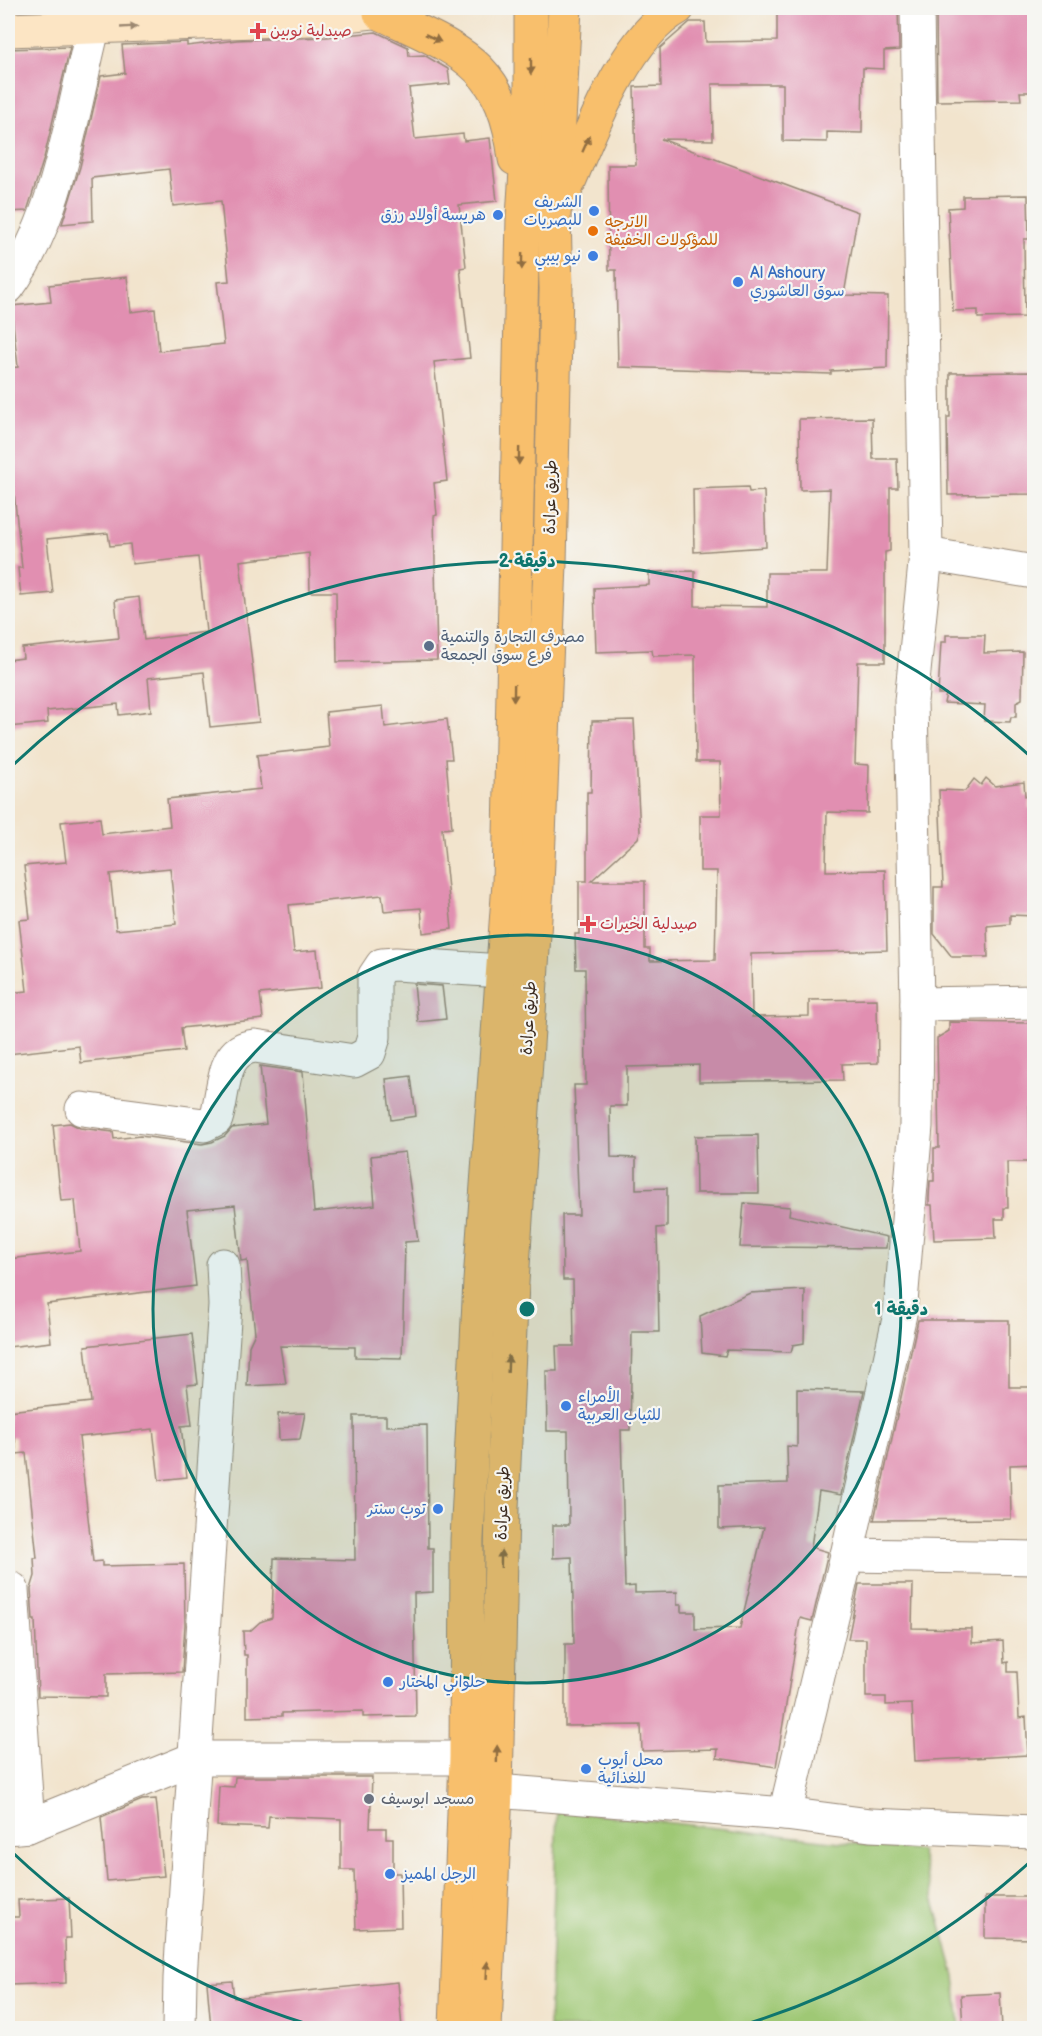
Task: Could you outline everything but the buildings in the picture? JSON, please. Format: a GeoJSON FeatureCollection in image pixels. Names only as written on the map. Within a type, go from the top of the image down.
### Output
{"type":"FeatureCollection","features":[{"type":"Feature","properties":{"kind":"main road","name":"طريق عرادة"},"geometry":{"type":"LineString","coordinates":[[485,2028],[496,1791],[502,1508],[510,1307],[537,886],[550,564],[556,301],[539,217],[531,93],[531,8]]}},
{"type":"Feature","properties":{"kind":"main road","name":"طريق عرادة"},"geometry":{"type":"LineString","coordinates":[[456,2028],[466,1758],[467,1540],[501,970],[509,883],[539,217],[565,8]]}},
{"type":"Feature","properties":{"kind":"main road"},"geometry":{"type":"LineString","coordinates":[[539,217],[625,68],[658,20],[678,8]]}},
{"type":"Feature","properties":{"kind":"main road"},"geometry":{"type":"LineString","coordinates":[[8,30],[93,29],[311,19],[394,10],[454,48],[484,72],[504,107],[539,217]]}},
{"type":"Feature","properties":{"kind":"street"},"geometry":{"type":"LineString","coordinates":[[785,1814],[847,1556],[900,1314],[915,1126],[916,1004],[911,701],[926,554],[917,8]]}},
{"type":"Feature","properties":{"kind":"street"},"geometry":{"type":"LineString","coordinates":[[8,287],[22,268],[45,216],[75,109],[93,29]]}},
{"type":"Feature","properties":{"kind":"street"},"geometry":{"type":"LineString","coordinates":[[926,554],[1035,572]]}},
{"type":"Feature","properties":{"kind":"street"},"geometry":{"type":"LineString","coordinates":[[82,1109],[204,1125],[216,1119],[228,1064],[237,1050],[243,1047],[255,1046],[354,1061],[369,1053],[374,1037],[374,977],[382,965],[501,970]]}},
{"type":"Feature","properties":{"kind":"street"},"geometry":{"type":"LineString","coordinates":[[916,1004],[1035,1002]]}},
{"type":"Feature","properties":{"kind":"street"},"geometry":{"type":"LineString","coordinates":[[179,2028],[180,1978],[225,1305],[223,1265]]}},
{"type":"Feature","properties":{"kind":"street"},"geometry":{"type":"LineString","coordinates":[[847,1556],[1035,1558]]}},
{"type":"Feature","properties":{"kind":"street"},"geometry":{"type":"LineString","coordinates":[[12,1589],[18,1827],[196,1758],[466,1758]]}},
{"type":"Feature","properties":{"kind":"street"},"geometry":{"type":"LineString","coordinates":[[496,1791],[785,1814],[870,1825],[1035,1832]]}},
{"type":"Feature","properties":{"kind":"green space"},"geometry":{"type":"Polygon","coordinates":[[[557,1810],[920,1851],[955,1976],[960,2028],[549,2028],[557,1810]]]}},
{"type":"Feature","properties":{"kind":"place","name":"صيدلية نوبين"},"geometry":{"type":"Point","coordinates":[258,31]}},
{"type":"Feature","properties":{"kind":"place","name":"الشريف للبصريات"},"geometry":{"type":"Point","coordinates":[594,211]}},
{"type":"Feature","properties":{"kind":"place","name":"هريسة أولاد رزق"},"geometry":{"type":"Point","coordinates":[498,215]}},
{"type":"Feature","properties":{"kind":"place","name":"الاترجه للمؤكولات الخفيفة"},"geometry":{"type":"Point","coordinates":[593,231]}},
{"type":"Feature","properties":{"kind":"place","name":"نيو بيبي"},"geometry":{"type":"Point","coordinates":[593,256]}},
{"type":"Feature","properties":{"kind":"place","name":"Al Ashoury سوق العاشوري"},"geometry":{"type":"Point","coordinates":[738,282]}},
{"type":"Feature","properties":{"kind":"place","name":"مصرف التجارة والتنمية فرع سوق الجمعة"},"geometry":{"type":"Point","coordinates":[429,646]}},
{"type":"Feature","properties":{"kind":"place","name":"صيدلية الخيرات"},"geometry":{"type":"Point","coordinates":[588,924]}},
{"type":"Feature","properties":{"kind":"place","name":"الأمراء للثياب العربية"},"geometry":{"type":"Point","coordinates":[566,1406]}},
{"type":"Feature","properties":{"kind":"place","name":"توب سنتر"},"geometry":{"type":"Point","coordinates":[438,1509]}},
{"type":"Feature","properties":{"kind":"place","name":"حلواني المختار"},"geometry":{"type":"Point","coordinates":[388,1682]}},
{"type":"Feature","properties":{"kind":"place","name":"محل أيوب للغذائية"},"geometry":{"type":"Point","coordinates":[586,1769]}},
{"type":"Feature","properties":{"kind":"place","name":"مسجد ابوسيف"},"geometry":{"type":"Point","coordinates":[369,1799]}},
{"type":"Feature","properties":{"kind":"place","name":"الرجل المميز"},"geometry":{"type":"Point","coordinates":[390,1874]}}]}
